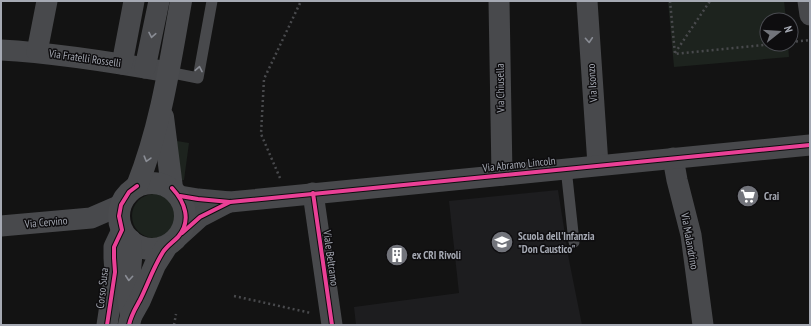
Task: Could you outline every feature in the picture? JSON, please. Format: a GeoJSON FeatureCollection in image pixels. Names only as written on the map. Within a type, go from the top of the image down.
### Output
{"type":"FeatureCollection","features":[{"type":"Feature","properties":{"kind":"main road"},"geometry":{"type":"LineString","coordinates":[[138,186],[162,108],[181,1]]}},
{"type":"Feature","properties":{"kind":"main road"},"geometry":{"type":"LineString","coordinates":[[130,320],[155,265],[184,227],[186,216],[184,206],[176,192],[162,108]]}},
{"type":"Feature","properties":{"kind":"main road"},"geometry":{"type":"LineString","coordinates":[[130,320],[128,296],[131,259],[119,216],[120,205],[129,192],[146,183],[155,182],[164,184],[176,192]]}},
{"type":"Feature","properties":{"kind":"main road"},"geometry":{"type":"LineString","coordinates":[[124,233],[138,246],[148,249],[157,248],[173,241]]}},
{"type":"Feature","properties":{"kind":"street"},"geometry":{"type":"LineString","coordinates":[[37,52],[47,1]]}},
{"type":"Feature","properties":{"kind":"street"},"geometry":{"type":"LineString","coordinates":[[122,64],[134,1]]}},
{"type":"Feature","properties":{"kind":"street"},"geometry":{"type":"LineString","coordinates":[[145,68],[159,1]]}},
{"type":"Feature","properties":{"kind":"street","name":"Via Chiusella"},"geometry":{"type":"LineString","coordinates":[[499,1],[502,175]]}},
{"type":"Feature","properties":{"kind":"street","name":"Via Isonzo"},"geometry":{"type":"LineString","coordinates":[[587,1],[598,165]]}},
{"type":"Feature","properties":{"kind":"street"},"geometry":{"type":"LineString","coordinates":[[808,1],[810,15]]}},
{"type":"Feature","properties":{"kind":"street","name":"Via Fratelli Rosselli"},"geometry":{"type":"LineString","coordinates":[[1,50],[37,52],[168,72]]}},
{"type":"Feature","properties":{"kind":"street","name":"Via Abramo Lincoln"},"geometry":{"type":"LineString","coordinates":[[176,192],[198,199],[230,202],[810,145]]}},
{"type":"Feature","properties":{"kind":"street","name":"Via Malandrino"},"geometry":{"type":"LineString","coordinates":[[673,158],[691,235],[703,325]]}},
{"type":"Feature","properties":{"kind":"street","name":"Viale Beltramo"},"geometry":{"type":"LineString","coordinates":[[313,193],[331,321]]}},
{"type":"Feature","properties":{"kind":"street","name":"Via Abramo Lincoln"},"geometry":{"type":"LineString","coordinates":[[173,241],[200,217],[230,202]]}},
{"type":"Feature","properties":{"kind":"street","name":"Via Cervino"},"geometry":{"type":"LineString","coordinates":[[1,226],[91,218],[120,205]]}},
{"type":"Feature","properties":{"kind":"street","name":"Via Cervino"},"geometry":{"type":"LineString","coordinates":[[91,218],[124,233]]}},
{"type":"Feature","properties":{"kind":"street","name":"Corso Susa"},"geometry":{"type":"LineString","coordinates":[[107,325],[115,272],[114,247],[124,233]]}},
{"type":"Feature","properties":{"kind":"lane"},"geometry":{"type":"LineString","coordinates":[[168,72],[198,78],[212,1]]}},
{"type":"Feature","properties":{"kind":"lane","name":"Via Abramo Lincoln"},"geometry":{"type":"LineString","coordinates":[[566,168],[574,242]]}},
{"type":"Feature","properties":{"kind":"path"},"geometry":{"type":"LineString","coordinates":[[283,196],[280,176],[261,134],[264,79],[301,1]]}},
{"type":"Feature","properties":{"kind":"path"},"geometry":{"type":"LineString","coordinates":[[670,1],[675,54]]}},
{"type":"Feature","properties":{"kind":"path"},"geometry":{"type":"LineString","coordinates":[[675,54],[710,1]]}},
{"type":"Feature","properties":{"kind":"path"},"geometry":{"type":"LineString","coordinates":[[799,41],[810,40]]}},
{"type":"Feature","properties":{"kind":"path"},"geometry":{"type":"LineString","coordinates":[[675,54],[759,45]]}},
{"type":"Feature","properties":{"kind":"path"},"geometry":{"type":"LineString","coordinates":[[234,296],[331,321]]}},
{"type":"Feature","properties":{"kind":"path"},"geometry":{"type":"LineString","coordinates":[[174,325],[176,314]]}},
{"type":"Feature","properties":{"kind":"shaded area"},"geometry":{"type":"Polygon","coordinates":[[[668,1],[784,1],[785,12],[759,12],[759,52],[789,52],[789,57],[674,67],[668,1]]]}},
{"type":"Feature","properties":{"kind":"shaded area"},"geometry":{"type":"Polygon","coordinates":[[[171,140],[189,143],[184,180],[182,180],[171,140]]]}},
{"type":"Feature","properties":{"kind":"shaded area"},"geometry":{"type":"Polygon","coordinates":[[[558,190],[569,260],[582,325],[356,325],[354,307],[459,293],[449,201],[558,190]]]}},
{"type":"Feature","properties":{"kind":"shaded area"},"geometry":{"type":"Polygon","coordinates":[[[150,194],[158,194],[170,200],[176,212],[176,220],[170,232],[158,238],[150,238],[138,232],[132,220],[132,212],[138,200],[150,194]]]}},
{"type":"Feature","properties":{"kind":"cycle path"},"geometry":{"type":"LineString","coordinates":[[180,196],[230,202],[810,145]]}},
{"type":"Feature","properties":{"kind":"cycle path"},"geometry":{"type":"LineString","coordinates":[[107,325],[115,272],[114,247],[122,230],[119,216],[121,205],[129,192],[137,186]]}},
{"type":"Feature","properties":{"kind":"cycle path"},"geometry":{"type":"LineString","coordinates":[[129,325],[133,312],[159,258],[166,248],[178,237],[185,225],[186,218],[183,205],[177,193],[172,188]]}},
{"type":"Feature","properties":{"kind":"cycle path"},"geometry":{"type":"LineString","coordinates":[[313,193],[332,325]]}},
{"type":"Feature","properties":{"kind":"cycle path"},"geometry":{"type":"LineString","coordinates":[[182,233],[200,217],[230,202]]}},
{"type":"Feature","properties":{"kind":"place","name":"Crai"},"geometry":{"type":"Point","coordinates":[748,196]}},
{"type":"Feature","properties":{"kind":"place","name":"Scuola dell'Infanzia \"Don Caustico\""},"geometry":{"type":"Point","coordinates":[502,242]}},
{"type":"Feature","properties":{"kind":"place","name":"ex CRI Rivoli"},"geometry":{"type":"Point","coordinates":[397,255]}}]}
